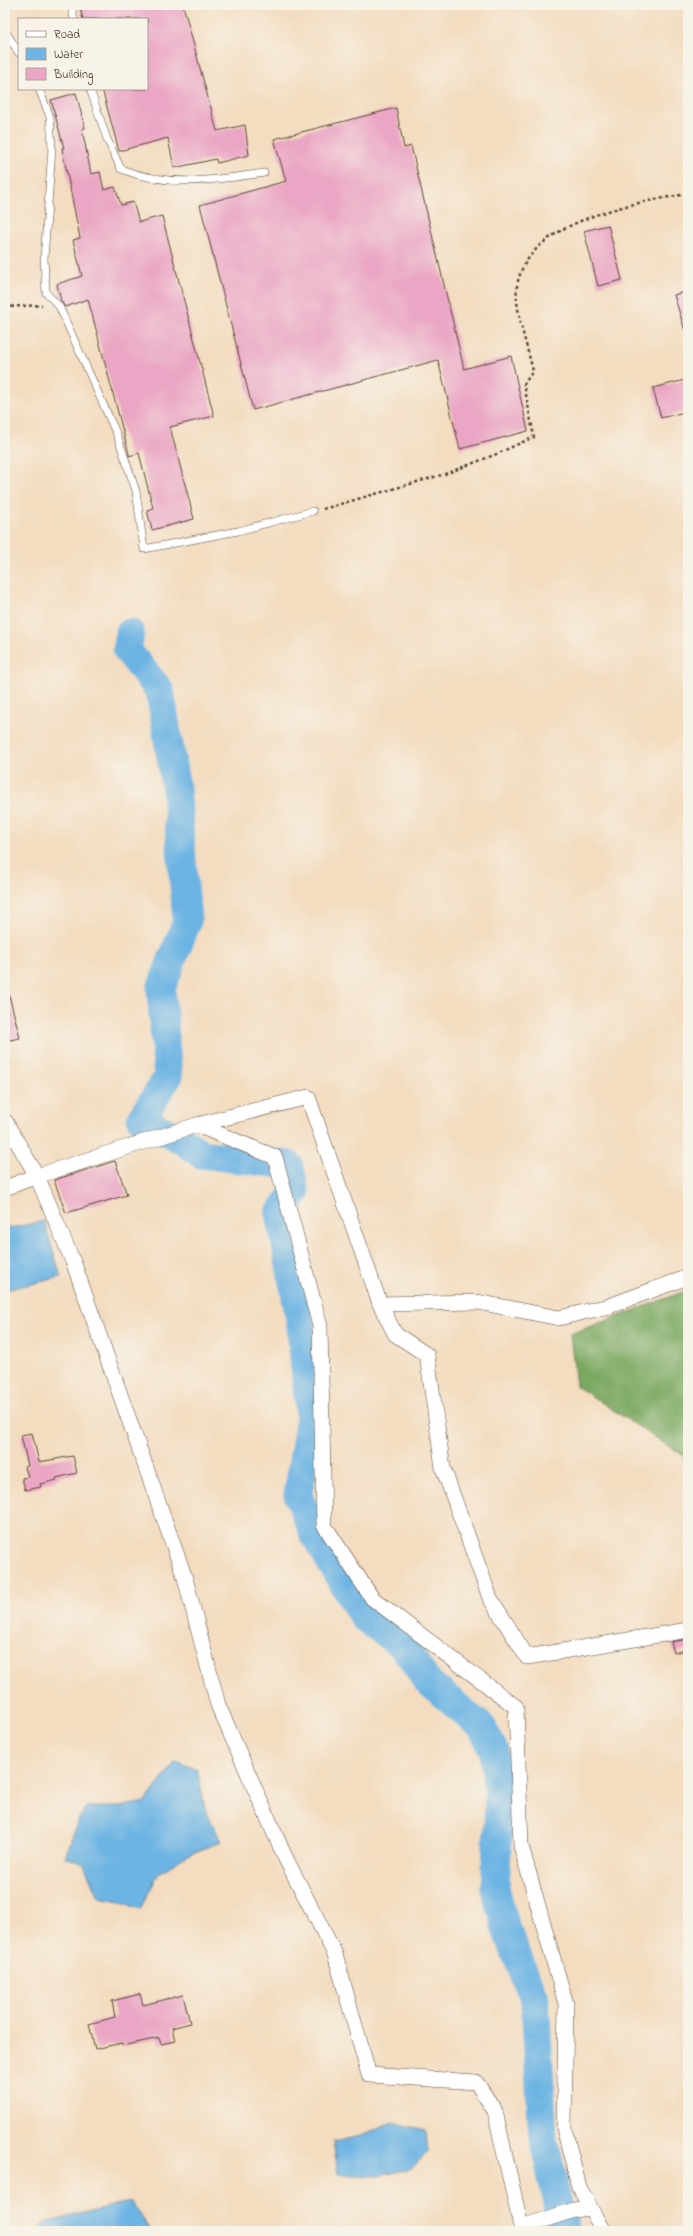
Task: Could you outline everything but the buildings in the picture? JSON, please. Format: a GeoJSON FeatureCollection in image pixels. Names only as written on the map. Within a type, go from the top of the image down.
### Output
{"type":"FeatureCollection","features":[{"type":"Feature","properties":{"kind":"street"},"geometry":{"type":"LineString","coordinates":[[5,1188],[37,1176],[197,1125],[308,1097],[380,1304],[395,1334],[427,1355],[443,1468],[490,1598],[527,1657],[688,1630]]}},
{"type":"Feature","properties":{"kind":"street"},"geometry":{"type":"LineString","coordinates":[[5,1122],[37,1176],[74,1264],[185,1578],[218,1705],[285,1857],[335,1954],[369,2075],[476,2082],[496,2111],[522,2229],[546,2218],[574,2210],[590,2208]]}},
{"type":"Feature","properties":{"kind":"street"},"geometry":{"type":"LineString","coordinates":[[197,1125],[275,1157],[320,1326],[324,1525],[372,1598],[516,1708],[521,1846],[566,2004],[564,2128],[579,2187],[604,2231]]}},
{"type":"Feature","properties":{"kind":"street"},"geometry":{"type":"LineString","coordinates":[[380,1304],[478,1302],[559,1318],[609,1306],[688,1277]]}},
{"type":"Feature","properties":{"kind":"lane"},"geometry":{"type":"LineString","coordinates":[[71,5],[74,18]]}},
{"type":"Feature","properties":{"kind":"lane"},"geometry":{"type":"LineString","coordinates":[[5,31],[18,51]]}},
{"type":"Feature","properties":{"kind":"lane"},"geometry":{"type":"LineString","coordinates":[[39,90],[50,117],[52,148],[44,259],[46,293],[59,306],[117,435],[136,491],[144,549],[238,531],[313,511]]}},
{"type":"Feature","properties":{"kind":"lane"},"geometry":{"type":"LineString","coordinates":[[90,90],[107,139],[121,169],[142,178],[199,182],[264,173]]}},
{"type":"Feature","properties":{"kind":"path"},"geometry":{"type":"LineString","coordinates":[[313,511],[445,474],[494,455],[534,437],[524,384],[533,371],[518,307],[517,287],[522,271],[535,250],[554,234],[591,216],[628,205],[688,194]]}},
{"type":"Feature","properties":{"kind":"path"},"geometry":{"type":"LineString","coordinates":[[5,307],[42,305]]}},
{"type":"Feature","properties":{"kind":"green space"},"geometry":{"type":"Polygon","coordinates":[[[688,1290],[688,1485],[684,1456],[576,1386],[570,1334],[688,1290]]]}},
{"type":"Feature","properties":{"kind":"water"},"geometry":{"type":"Polygon","coordinates":[[[44,1221],[61,1277],[5,1290],[5,1229],[44,1221]]]}},
{"type":"Feature","properties":{"kind":"water"},"geometry":{"type":"Polygon","coordinates":[[[176,1761],[197,1769],[205,1808],[221,1841],[186,1856],[159,1873],[140,1909],[119,1901],[98,1897],[84,1864],[65,1857],[79,1818],[86,1807],[119,1807],[145,1802],[176,1761]]]}},
{"type":"Feature","properties":{"kind":"water"},"geometry":{"type":"Polygon","coordinates":[[[392,2122],[426,2130],[428,2152],[412,2168],[378,2176],[338,2174],[333,2141],[361,2135],[392,2122]]]}},
{"type":"Feature","properties":{"kind":"water"},"geometry":{"type":"Polygon","coordinates":[[[130,2201],[152,2231],[37,2231],[45,2223],[130,2201]]]}},
{"type":"Feature","properties":{"kind":"waterway"},"geometry":{"type":"LineString","coordinates":[[130,633],[127,650],[160,691],[176,788],[187,921],[161,989],[168,1077],[141,1119],[182,1140],[201,1154],[289,1165],[295,1193],[280,1213],[300,1318],[310,1416],[298,1495],[314,1534],[363,1617],[404,1647],[427,1681],[482,1727],[494,1751],[499,1806],[495,1888],[506,1929],[535,2001],[543,2137],[564,2231]]}}]}
